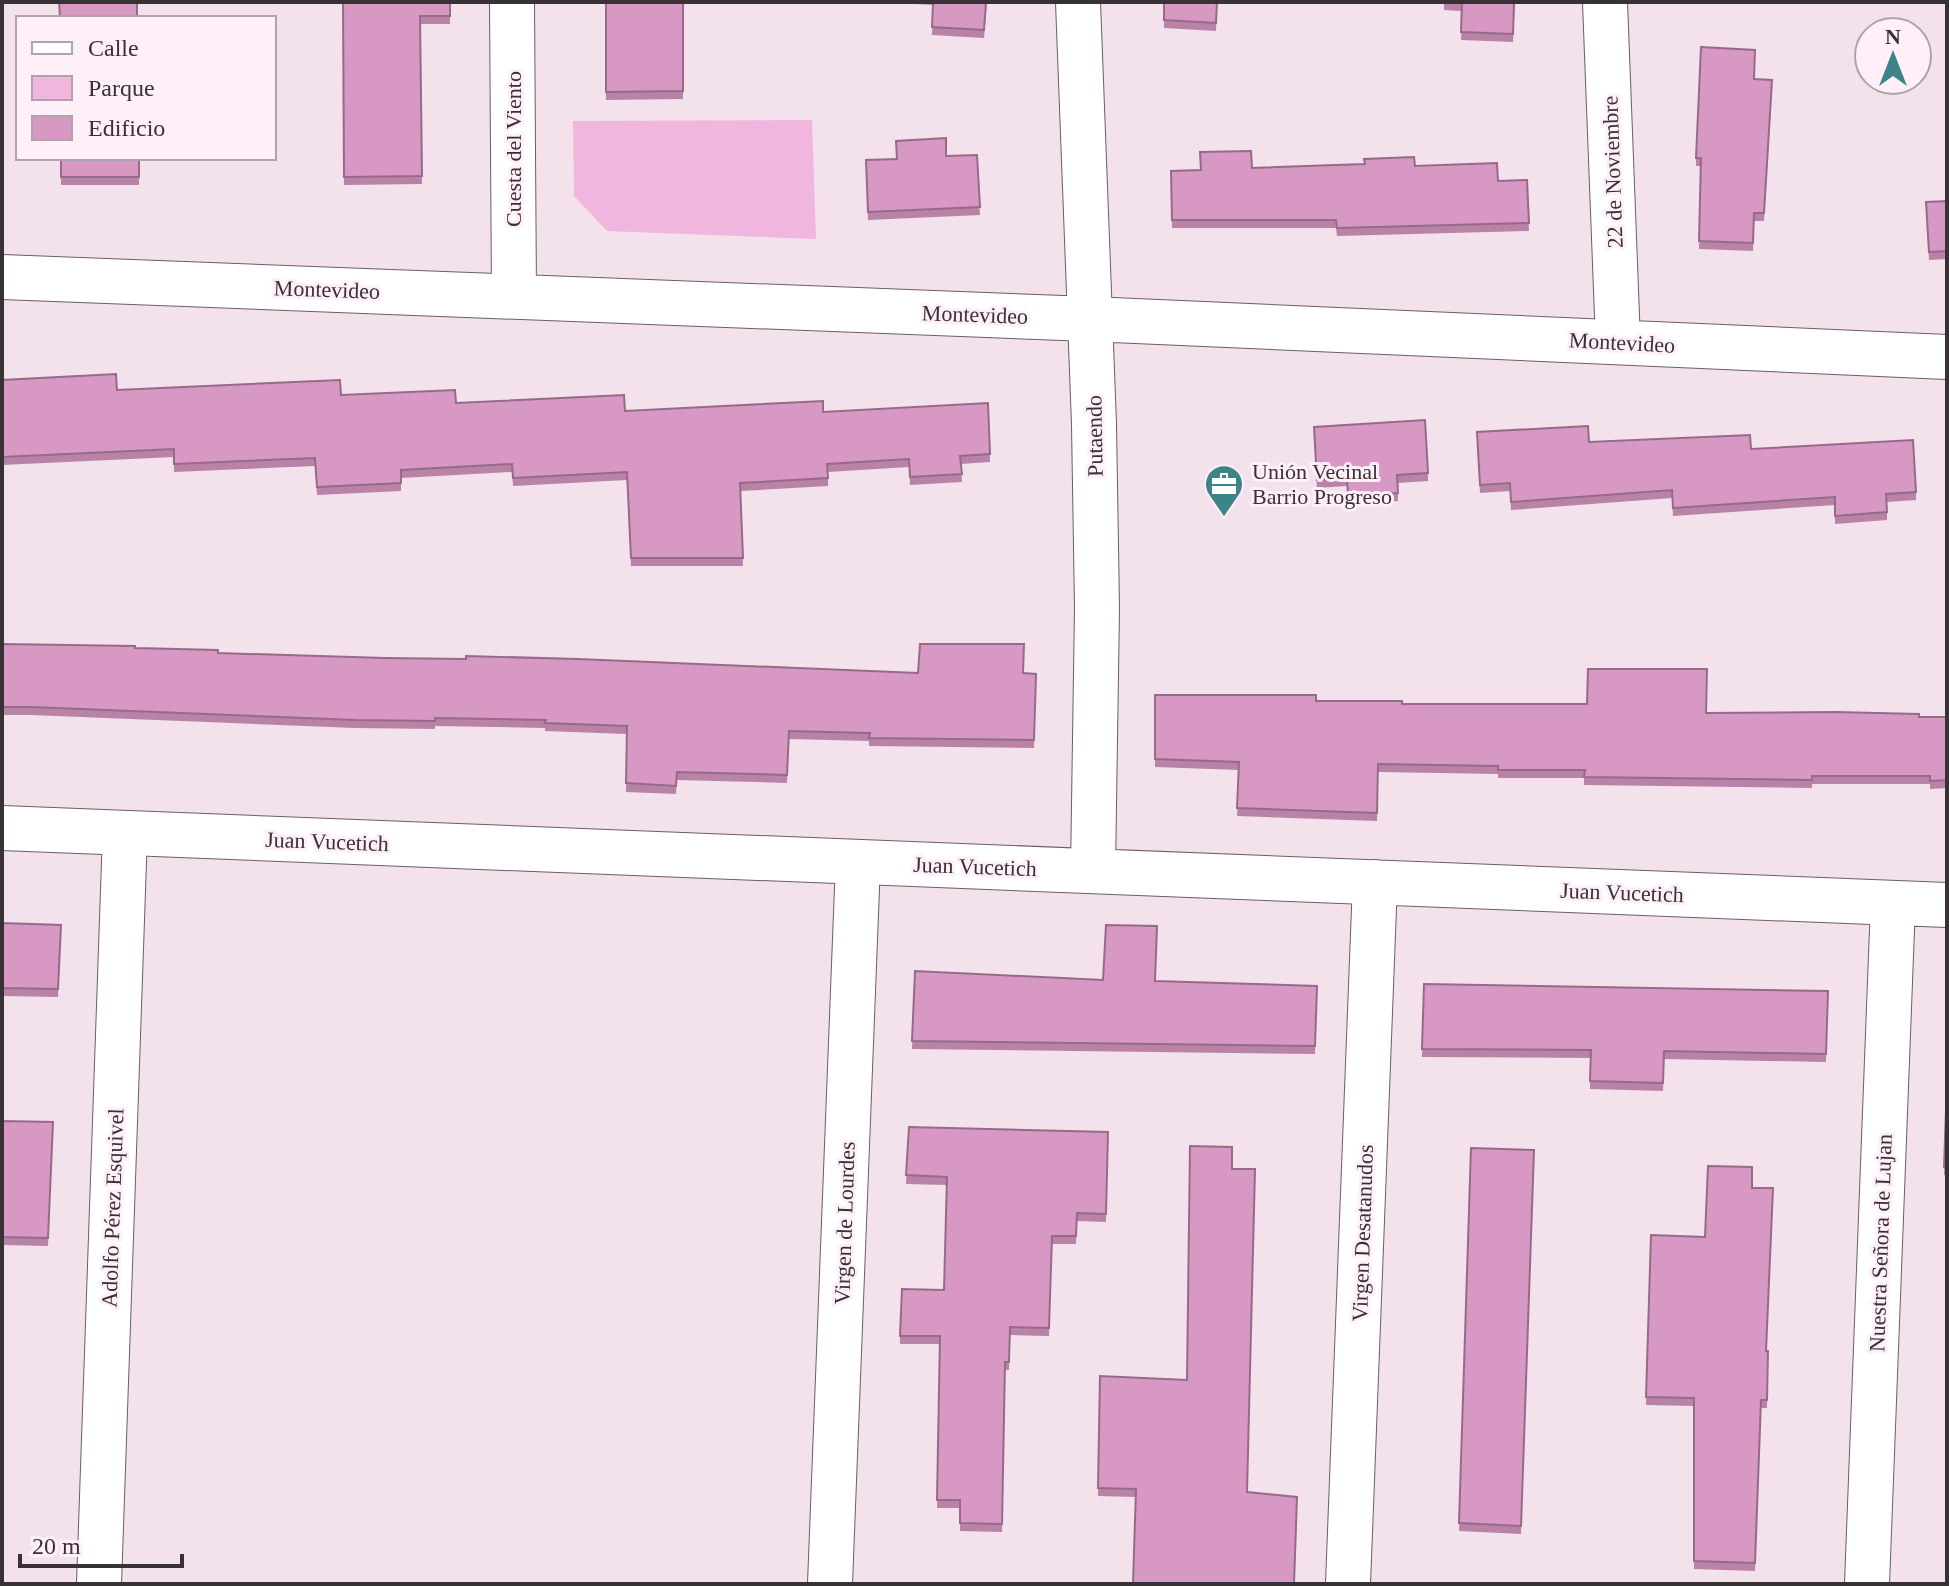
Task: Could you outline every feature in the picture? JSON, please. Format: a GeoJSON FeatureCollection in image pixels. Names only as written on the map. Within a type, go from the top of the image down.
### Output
{"type":"FeatureCollection","features":[{"type":"Feature","properties":{"kind":"street","name":"Cuesta del Viento"},"geometry":{"type":"LineString","coordinates":[[512,2],[514,296]]}},
{"type":"Feature","properties":{"kind":"street","name":"Putaendo"},"geometry":{"type":"LineString","coordinates":[[1078,2],[1097,608],[1093,871]]}},
{"type":"Feature","properties":{"kind":"street","name":"22 de Noviembre"},"geometry":{"type":"LineString","coordinates":[[1605,2],[1618,342]]}},
{"type":"Feature","properties":{"kind":"street","name":"Montevideo"},"geometry":{"type":"LineString","coordinates":[[2,277],[1090,319],[1947,357]]}},
{"type":"Feature","properties":{"kind":"street","name":"Juan Vucetich"},"geometry":{"type":"LineString","coordinates":[[2,828],[1947,905]]}},
{"type":"Feature","properties":{"kind":"street","name":"Adolfo Pérez Esquivel"},"geometry":{"type":"LineString","coordinates":[[99,1584],[125,833]]}},
{"type":"Feature","properties":{"kind":"street","name":"Virgen de Lourdes"},"geometry":{"type":"LineString","coordinates":[[830,1584],[858,862]]}},
{"type":"Feature","properties":{"kind":"street","name":"Virgen Desatanudos"},"geometry":{"type":"LineString","coordinates":[[1348,1584],[1375,882]]}},
{"type":"Feature","properties":{"kind":"street","name":"Nuestra Señora de Lujan"},"geometry":{"type":"LineString","coordinates":[[1867,1584],[1893,903]]}},
{"type":"Feature","properties":{"kind":"green space"},"geometry":{"type":"Polygon","coordinates":[[[812,120],[816,239],[607,231],[574,196],[573,121],[812,120]]]}},
{"type":"Feature","properties":{"kind":"building"},"geometry":{"type":"Polygon","coordinates":[[[59,2],[137,2],[137,16],[60,16],[59,2]]]}},
{"type":"Feature","properties":{"kind":"building"},"geometry":{"type":"Polygon","coordinates":[[[343,2],[450,2],[450,16],[420,16],[422,176],[344,177],[343,2]]]}},
{"type":"Feature","properties":{"kind":"building"},"geometry":{"type":"Polygon","coordinates":[[[606,2],[683,2],[683,91],[606,92],[606,2]]]}},
{"type":"Feature","properties":{"kind":"building"},"geometry":{"type":"Polygon","coordinates":[[[933,2],[986,2],[984,30],[932,27],[933,2]]]}},
{"type":"Feature","properties":{"kind":"building"},"geometry":{"type":"Polygon","coordinates":[[[1164,2],[1217,2],[1216,23],[1164,20],[1164,2]]]}},
{"type":"Feature","properties":{"kind":"building"},"geometry":{"type":"Polygon","coordinates":[[[1444,2],[1514,2],[1513,34],[1461,32],[1462,3],[1444,2]]]}},
{"type":"Feature","properties":{"kind":"building"},"geometry":{"type":"Polygon","coordinates":[[[1701,47],[1755,50],[1754,79],[1772,80],[1764,213],[1754,213],[1753,243],[1699,241],[1701,158],[1696,158],[1701,47]]]}},
{"type":"Feature","properties":{"kind":"building"},"geometry":{"type":"Polygon","coordinates":[[[946,138],[946,156],[977,155],[980,207],[868,212],[866,160],[897,159],[896,141],[946,138]]]}},
{"type":"Feature","properties":{"kind":"building"},"geometry":{"type":"Polygon","coordinates":[[[1251,151],[1252,168],[1365,164],[1364,159],[1414,157],[1415,166],[1497,163],[1498,181],[1527,180],[1529,223],[1337,228],[1336,220],[1172,220],[1171,171],[1201,170],[1200,152],[1251,151]]]}},
{"type":"Feature","properties":{"kind":"building"},"geometry":{"type":"Polygon","coordinates":[[[61,160],[139,160],[139,177],[61,177],[61,160]]]}},
{"type":"Feature","properties":{"kind":"building"},"geometry":{"type":"Polygon","coordinates":[[[1947,201],[1947,251],[1929,252],[1926,202],[1947,201]]]}},
{"type":"Feature","properties":{"kind":"building"},"geometry":{"type":"Polygon","coordinates":[[[116,374],[117,390],[340,380],[341,395],[455,390],[456,403],[624,395],[625,411],[823,401],[823,412],[988,403],[990,454],[960,456],[962,474],[910,477],[909,459],[827,464],[828,478],[740,483],[743,558],[631,558],[627,472],[513,478],[512,464],[401,470],[401,483],[317,487],[315,458],[174,464],[174,449],[2,457],[2,380],[116,374]]]}},
{"type":"Feature","properties":{"kind":"building"},"geometry":{"type":"Polygon","coordinates":[[[1425,420],[1428,473],[1397,475],[1398,493],[1348,496],[1347,478],[1317,480],[1314,427],[1425,420]]]}},
{"type":"Feature","properties":{"kind":"building"},"geometry":{"type":"Polygon","coordinates":[[[1588,426],[1589,442],[1750,435],[1751,449],[1913,440],[1916,492],[1886,494],[1887,512],[1835,516],[1835,497],[1673,508],[1672,490],[1511,502],[1510,483],[1480,485],[1477,432],[1588,426]]]}},
{"type":"Feature","properties":{"kind":"building"},"geometry":{"type":"Polygon","coordinates":[[[2,644],[135,646],[218,650],[218,653],[385,658],[466,659],[466,656],[578,659],[918,673],[920,644],[1024,644],[1023,673],[1036,674],[1034,740],[869,738],[870,733],[789,731],[787,775],[677,772],[676,786],[626,783],[627,726],[545,723],[546,720],[355,720],[2,707],[2,644]]]}},
{"type":"Feature","properties":{"kind":"building"},"geometry":{"type":"Polygon","coordinates":[[[1588,669],[1707,669],[1706,713],[1835,712],[1947,717],[1947,780],[1930,781],[1930,776],[1812,776],[1812,780],[1584,777],[1585,770],[1498,770],[1498,766],[1378,764],[1377,813],[1237,808],[1239,762],[1155,759],[1155,695],[1316,695],[1316,701],[1402,701],[1402,704],[1587,704],[1588,669]]]}},
{"type":"Feature","properties":{"kind":"building"},"geometry":{"type":"Polygon","coordinates":[[[2,923],[61,925],[58,989],[2,988],[2,923]]]}},
{"type":"Feature","properties":{"kind":"building"},"geometry":{"type":"Polygon","coordinates":[[[1106,925],[1157,926],[1155,981],[1317,986],[1315,1046],[912,1041],[915,971],[1103,980],[1106,925]]]}},
{"type":"Feature","properties":{"kind":"building"},"geometry":{"type":"Polygon","coordinates":[[[1424,984],[1828,991],[1826,1054],[1664,1051],[1663,1083],[1590,1081],[1591,1050],[1422,1049],[1424,984]]]}},
{"type":"Feature","properties":{"kind":"building"},"geometry":{"type":"Polygon","coordinates":[[[1947,1081],[1947,1168],[1944,1167],[1947,1081]]]}},
{"type":"Feature","properties":{"kind":"building"},"geometry":{"type":"Polygon","coordinates":[[[2,1121],[53,1122],[48,1238],[2,1237],[2,1121]]]}},
{"type":"Feature","properties":{"kind":"building"},"geometry":{"type":"Polygon","coordinates":[[[909,1127],[1108,1132],[1106,1214],[1077,1213],[1076,1236],[1052,1236],[1049,1328],[1010,1327],[1009,1362],[1005,1362],[1002,1524],[960,1523],[960,1500],[937,1500],[940,1336],[900,1336],[902,1289],[944,1290],[947,1177],[906,1175],[909,1127]]]}},
{"type":"Feature","properties":{"kind":"building"},"geometry":{"type":"Polygon","coordinates":[[[1190,1146],[1232,1147],[1232,1169],[1255,1169],[1247,1492],[1297,1497],[1294,1584],[1133,1584],[1136,1489],[1098,1488],[1100,1376],[1187,1380],[1190,1146]]]}},
{"type":"Feature","properties":{"kind":"building"},"geometry":{"type":"Polygon","coordinates":[[[1471,1148],[1534,1150],[1521,1526],[1459,1523],[1471,1148]]]}},
{"type":"Feature","properties":{"kind":"building"},"geometry":{"type":"Polygon","coordinates":[[[1708,1166],[1752,1167],[1752,1188],[1773,1188],[1767,1400],[1761,1400],[1755,1563],[1694,1561],[1694,1398],[1646,1397],[1651,1235],[1705,1237],[1708,1166]]]}},
{"type":"Feature","properties":{"kind":"place","name":"Unión Vecinal Barrio Progreso"},"geometry":{"type":"Point","coordinates":[1224,518]}}]}
